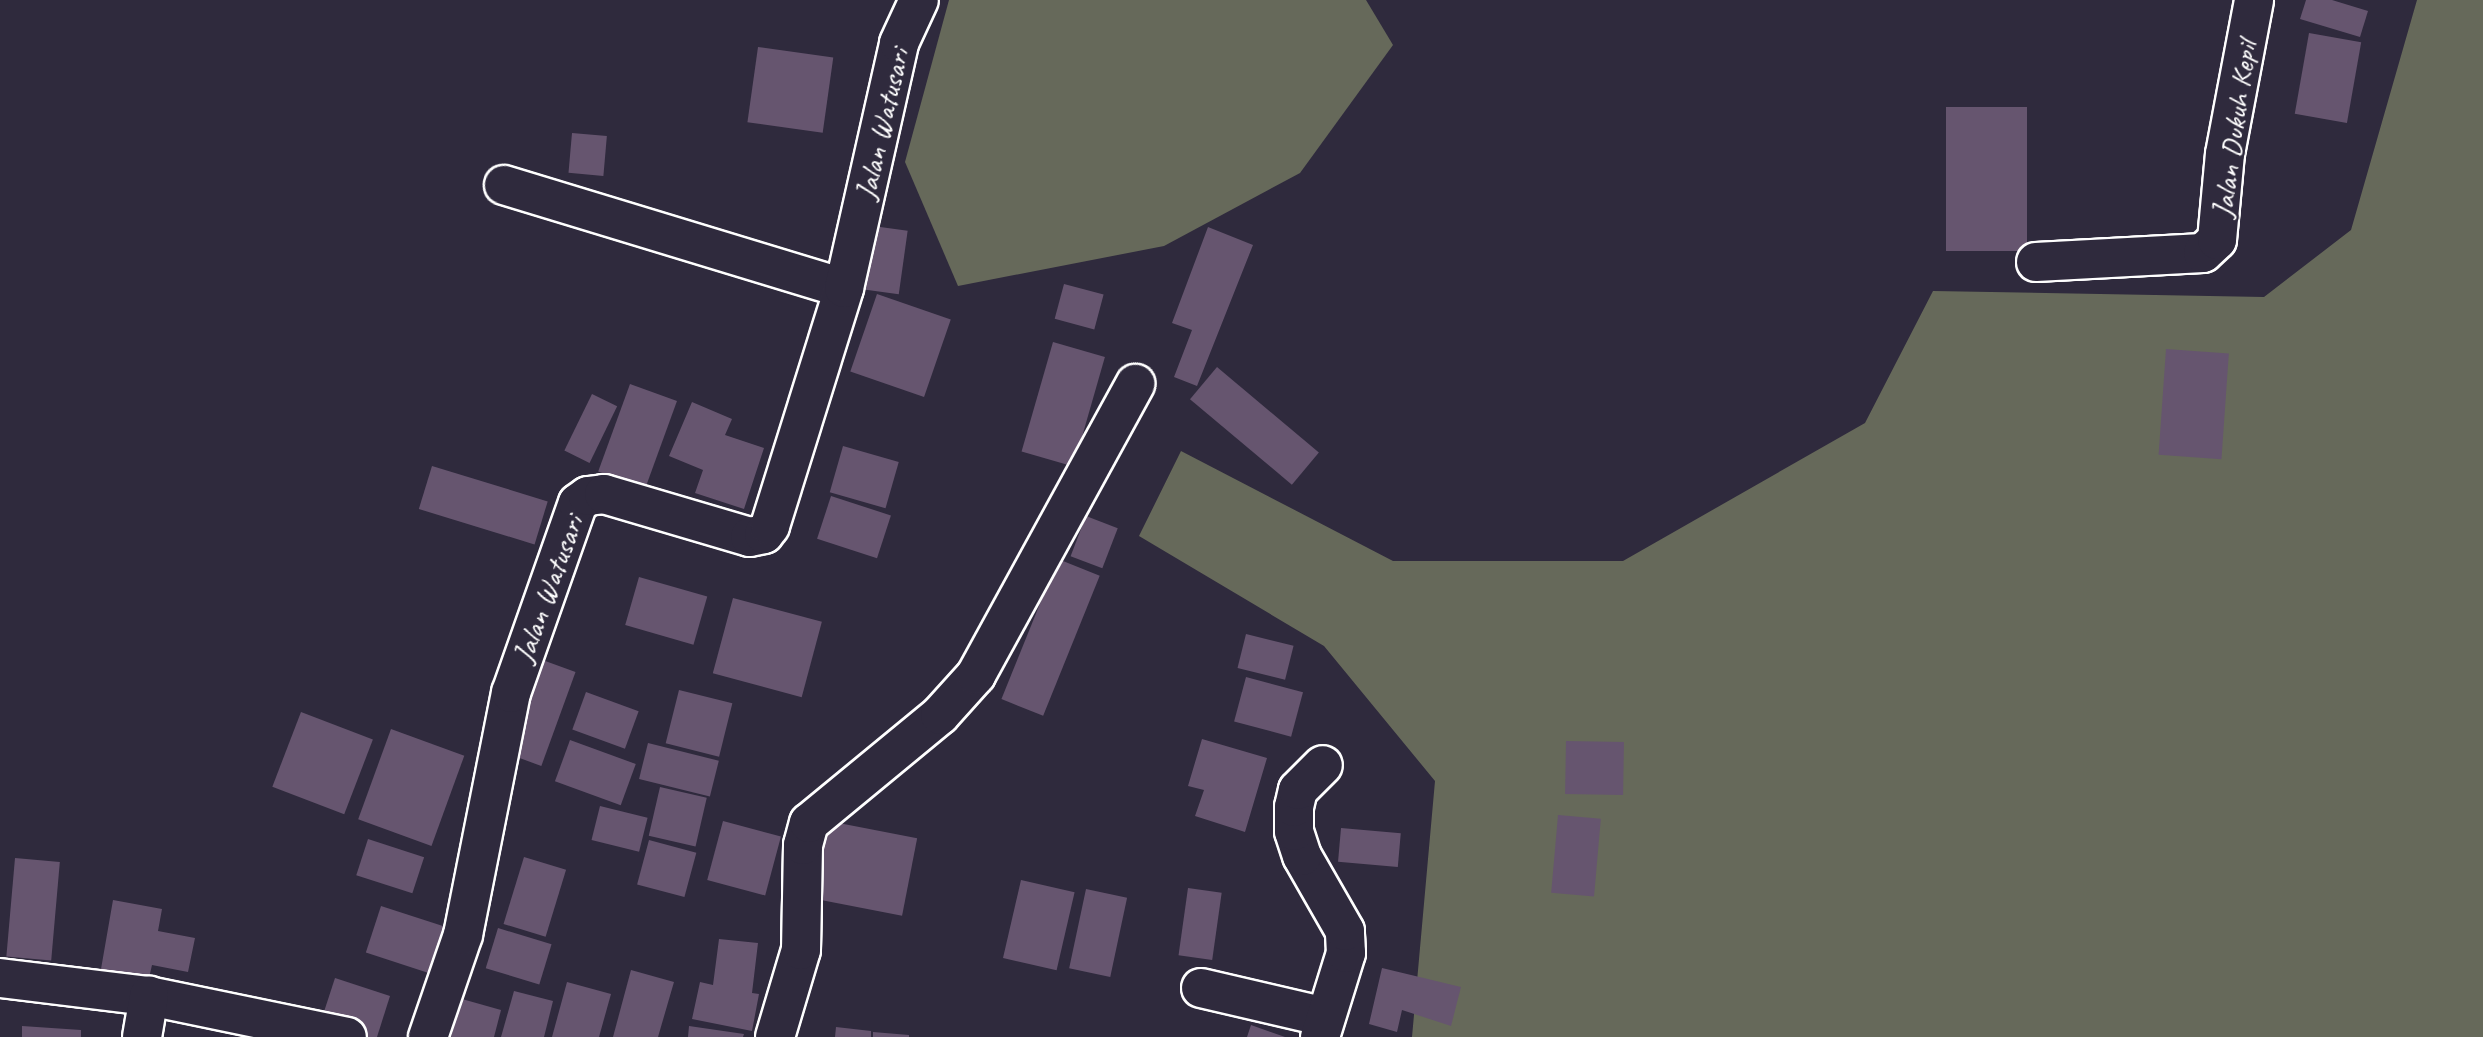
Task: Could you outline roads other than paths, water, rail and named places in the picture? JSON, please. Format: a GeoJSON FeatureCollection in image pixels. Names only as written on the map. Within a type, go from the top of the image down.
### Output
{"type":"FeatureCollection","features":[{"type":"Feature","properties":{"kind":"street","name":"Jalan Watusari"},"geometry":{"type":"LineString","coordinates":[[428,1037],[463,935],[511,693],[578,503],[588,496],[604,494],[750,537],[764,534],[770,526],[844,288],[900,43],[919,0]]}},
{"type":"Feature","properties":{"kind":"street","name":"Jalan Dukuh Kepil"},"geometry":{"type":"LineString","coordinates":[[2036,262],[2203,253],[2217,240],[2225,154],[2254,0]]}},
{"type":"Feature","properties":{"kind":"street"},"geometry":{"type":"LineString","coordinates":[[505,185],[844,288]]}},
{"type":"Feature","properties":{"kind":"street"},"geometry":{"type":"LineString","coordinates":[[775,1037],[801,950],[803,845],[809,823],[940,715],[976,675],[1135,384]]}},
{"type":"Feature","properties":{"kind":"street"},"geometry":{"type":"LineString","coordinates":[[1201,988],[1323,1027],[1346,953],[1345,931],[1302,856],[1294,831],[1298,790],[1323,765]]}},
{"type":"Feature","properties":{"kind":"street"},"geometry":{"type":"LineString","coordinates":[[0,978],[149,996],[347,1037]]}},
{"type":"Feature","properties":{"kind":"street"},"geometry":{"type":"LineString","coordinates":[[142,1037],[149,996]]}}]}
